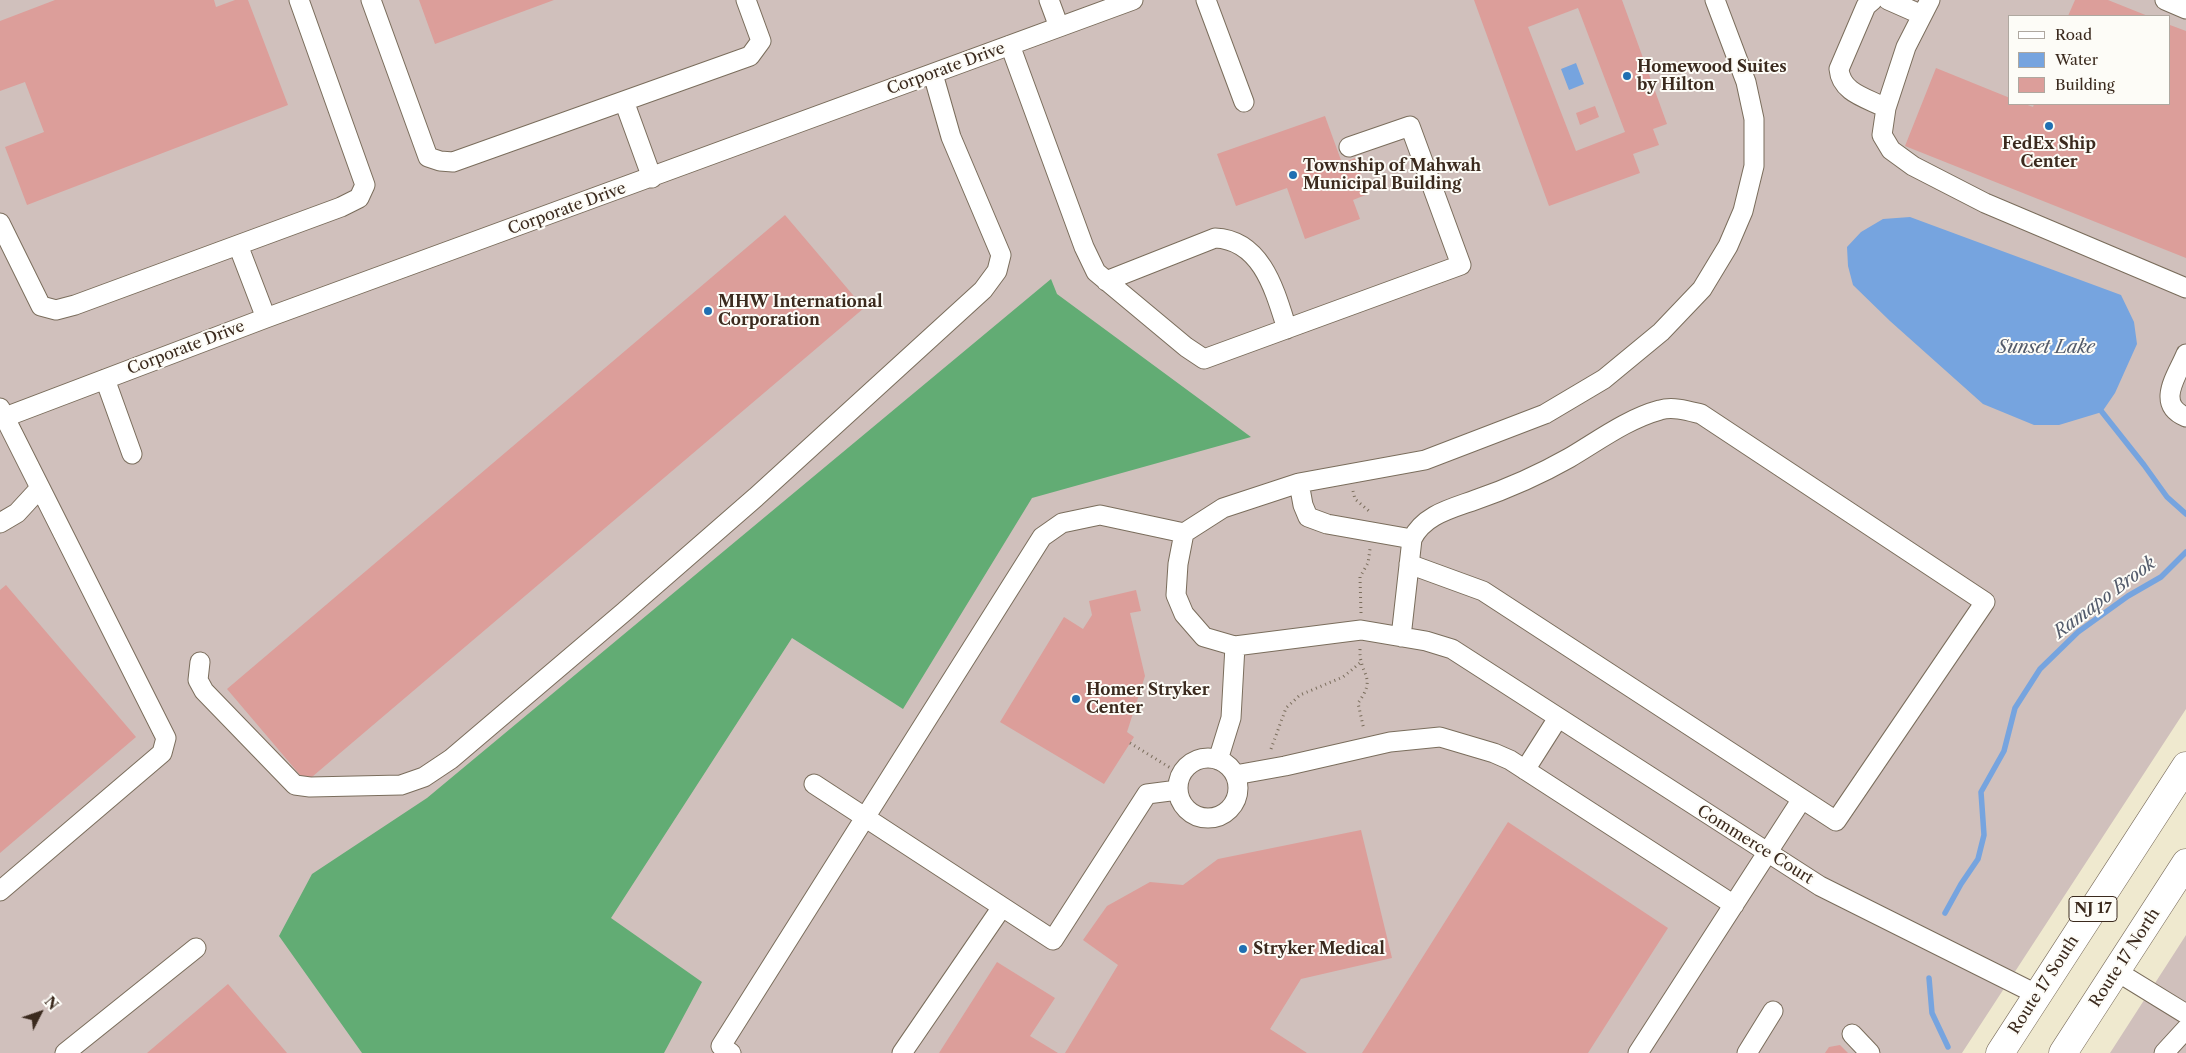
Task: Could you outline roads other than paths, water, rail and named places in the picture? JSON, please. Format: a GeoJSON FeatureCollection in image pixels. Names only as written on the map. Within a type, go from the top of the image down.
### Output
{"type":"FeatureCollection","features":[{"type":"Feature","properties":{"kind":"highway","name":"Route 17 South"},"geometry":{"type":"LineString","coordinates":[[2000,1053],[2186,766]]}},
{"type":"Feature","properties":{"kind":"highway","name":"Route 17 North"},"geometry":{"type":"LineString","coordinates":[[2063,1053],[2186,864]]}},
{"type":"Feature","properties":{"kind":"street"},"geometry":{"type":"LineString","coordinates":[[0,223],[41,306],[56,310],[75,305],[238,245],[341,207],[360,198],[366,185],[299,0]]}},
{"type":"Feature","properties":{"kind":"street"},"geometry":{"type":"LineString","coordinates":[[370,0],[428,157],[440,161],[453,162],[750,56],[761,41],[746,0]]}},
{"type":"Feature","properties":{"kind":"street"},"geometry":{"type":"LineString","coordinates":[[1049,0],[1059,27]]}},
{"type":"Feature","properties":{"kind":"street","name":"Corporate Drive"},"geometry":{"type":"LineString","coordinates":[[2,415],[105,379],[266,318],[933,74],[1059,27],[1115,3],[1133,0]]}},
{"type":"Feature","properties":{"kind":"street"},"geometry":{"type":"LineString","coordinates":[[1206,0],[1244,102]]}},
{"type":"Feature","properties":{"kind":"street"},"geometry":{"type":"LineString","coordinates":[[1218,760],[1231,718],[1235,646],[1204,636],[1184,614],[1176,595],[1178,564],[1184,534],[1223,508],[1299,483],[1425,460],[1545,414],[1604,379],[1662,332],[1702,289],[1728,246],[1743,211],[1754,166],[1754,119],[1746,82],[1715,0]]}},
{"type":"Feature","properties":{"kind":"street"},"geometry":{"type":"LineString","coordinates":[[1874,0],[1866,6],[1839,69],[1840,80],[1846,88],[1886,108]]}},
{"type":"Feature","properties":{"kind":"street"},"geometry":{"type":"LineString","coordinates":[[1888,0],[1926,8],[1906,47],[1886,108],[1882,135],[1891,150],[1913,166],[1985,203],[2186,288]]}},
{"type":"Feature","properties":{"kind":"street"},"geometry":{"type":"LineString","coordinates":[[2165,0],[2186,8]]}},
{"type":"Feature","properties":{"kind":"street"},"geometry":{"type":"LineString","coordinates":[[1010,45],[1084,247],[1096,272],[1186,347],[1204,359],[1461,266],[1410,126],[1349,147]]}},
{"type":"Feature","properties":{"kind":"street"},"geometry":{"type":"LineString","coordinates":[[200,662],[198,680],[204,691],[295,785],[310,788],[401,786],[424,777],[451,759],[756,498],[983,290],[998,271],[1001,254],[952,137],[933,74]]}},
{"type":"Feature","properties":{"kind":"street"},"geometry":{"type":"LineString","coordinates":[[624,101],[652,178]]}},
{"type":"Feature","properties":{"kind":"street"},"geometry":{"type":"LineString","coordinates":[[1106,281],[1215,238],[1229,239],[1242,245],[1259,262],[1270,279],[1287,329]]}},
{"type":"Feature","properties":{"kind":"street"},"geometry":{"type":"LineString","coordinates":[[238,245],[266,318]]}},
{"type":"Feature","properties":{"kind":"street"},"geometry":{"type":"LineString","coordinates":[[2186,354],[2169,394],[2169,404],[2176,413],[2186,417]]}},
{"type":"Feature","properties":{"kind":"street"},"geometry":{"type":"LineString","coordinates":[[105,379],[132,454]]}},
{"type":"Feature","properties":{"kind":"street"},"geometry":{"type":"LineString","coordinates":[[1401,637],[1409,564],[1412,539],[1418,527],[1427,519],[1448,509],[1507,489],[1566,459],[1634,419],[1662,409],[1686,410],[1702,414],[1985,602],[1836,821],[1484,591],[1409,564]]}},
{"type":"Feature","properties":{"kind":"street"},"geometry":{"type":"LineString","coordinates":[[0,891],[162,753],[166,738],[2,415]]}},
{"type":"Feature","properties":{"kind":"street"},"geometry":{"type":"LineString","coordinates":[[1299,483],[1302,505],[1308,517],[1327,524],[1412,539]]}},
{"type":"Feature","properties":{"kind":"street"},"geometry":{"type":"LineString","coordinates":[[0,524],[17,513],[40,488]]}},
{"type":"Feature","properties":{"kind":"street"},"geometry":{"type":"LineString","coordinates":[[731,1053],[721,1046],[864,816],[1042,538],[1062,523],[1100,515],[1184,534]]}},
{"type":"Feature","properties":{"kind":"street","name":"Commerce Court"},"geometry":{"type":"LineString","coordinates":[[1235,646],[1361,630],[1426,640],[1452,649],[1820,886],[2038,996]]}},
{"type":"Feature","properties":{"kind":"street"},"geometry":{"type":"LineString","coordinates":[[1525,770],[1558,718]]}},
{"type":"Feature","properties":{"kind":"street"},"geometry":{"type":"LineString","coordinates":[[1235,775],[1267,770],[1390,742],[1440,737],[1494,753],[1525,770],[1734,905]]}},
{"type":"Feature","properties":{"kind":"street"},"geometry":{"type":"LineString","coordinates":[[1206,758],[1218,760],[1228,766],[1235,775],[1238,786],[1237,798],[1231,808],[1222,816],[1199,817],[1188,811],[1181,802],[1180,783],[1186,768],[1195,761],[1206,758]]}},
{"type":"Feature","properties":{"kind":"street"},"geometry":{"type":"LineString","coordinates":[[814,784],[1053,940],[1147,794],[1180,783]]}},
{"type":"Feature","properties":{"kind":"street"},"geometry":{"type":"LineString","coordinates":[[1638,1053],[1802,799]]}},
{"type":"Feature","properties":{"kind":"street"},"geometry":{"type":"LineString","coordinates":[[902,1053],[1002,907]]}},
{"type":"Feature","properties":{"kind":"street"},"geometry":{"type":"LineString","coordinates":[[65,1053],[196,948]]}},
{"type":"Feature","properties":{"kind":"street"},"geometry":{"type":"LineString","coordinates":[[2116,971],[2184,1008]]}},
{"type":"Feature","properties":{"kind":"street"},"geometry":{"type":"LineString","coordinates":[[1747,1053],[1773,1011]]}},
{"type":"Feature","properties":{"kind":"street"},"geometry":{"type":"LineString","coordinates":[[2164,1053],[2186,1029]]}},
{"type":"Feature","properties":{"kind":"street"},"geometry":{"type":"LineString","coordinates":[[1852,1034],[1870,1053]]}},
{"type":"Feature","properties":{"kind":"water"},"geometry":{"type":"Polygon","coordinates":[[[1576,63],[1584,84],[1569,90],[1561,69],[1576,63]]]}},
{"type":"Feature","properties":{"kind":"water","name":"Sunset Lake"},"geometry":{"type":"Polygon","coordinates":[[[1910,217],[2121,295],[2134,322],[2137,344],[2115,393],[2102,412],[2059,425],[2034,425],[1983,404],[1890,321],[1853,285],[1848,266],[1847,247],[1861,232],[1883,219],[1910,217]]]}},
{"type":"Feature","properties":{"kind":"waterway","name":"Ramapo Brook"},"geometry":{"type":"LineString","coordinates":[[2102,412],[2167,497],[2186,514]]}},
{"type":"Feature","properties":{"kind":"waterway","name":"Ramapo Brook"},"geometry":{"type":"LineString","coordinates":[[1945,913],[1978,859],[1984,835],[1981,792],[2004,751],[2015,708],[2040,669],[2078,632],[2128,596],[2161,577],[2186,552]]}},
{"type":"Feature","properties":{"kind":"waterway","name":"Ramapo Brook"},"geometry":{"type":"LineString","coordinates":[[1929,978],[1932,1013],[1948,1047]]}},
{"type":"Feature","properties":{"kind":"place","name":"Homewood Suites by Hilton"},"geometry":{"type":"Point","coordinates":[1627,76]}},
{"type":"Feature","properties":{"kind":"place","name":"FedEx Ship Center"},"geometry":{"type":"Point","coordinates":[2049,126]}},
{"type":"Feature","properties":{"kind":"place","name":"Township of Mahwah Municipal Building"},"geometry":{"type":"Point","coordinates":[1293,175]}},
{"type":"Feature","properties":{"kind":"place","name":"MHW International Corporation"},"geometry":{"type":"Point","coordinates":[708,311]}},
{"type":"Feature","properties":{"kind":"place","name":"Homer Stryker Center"},"geometry":{"type":"Point","coordinates":[1076,699]}},
{"type":"Feature","properties":{"kind":"place","name":"Stryker Medical"},"geometry":{"type":"Point","coordinates":[1243,949]}}]}
